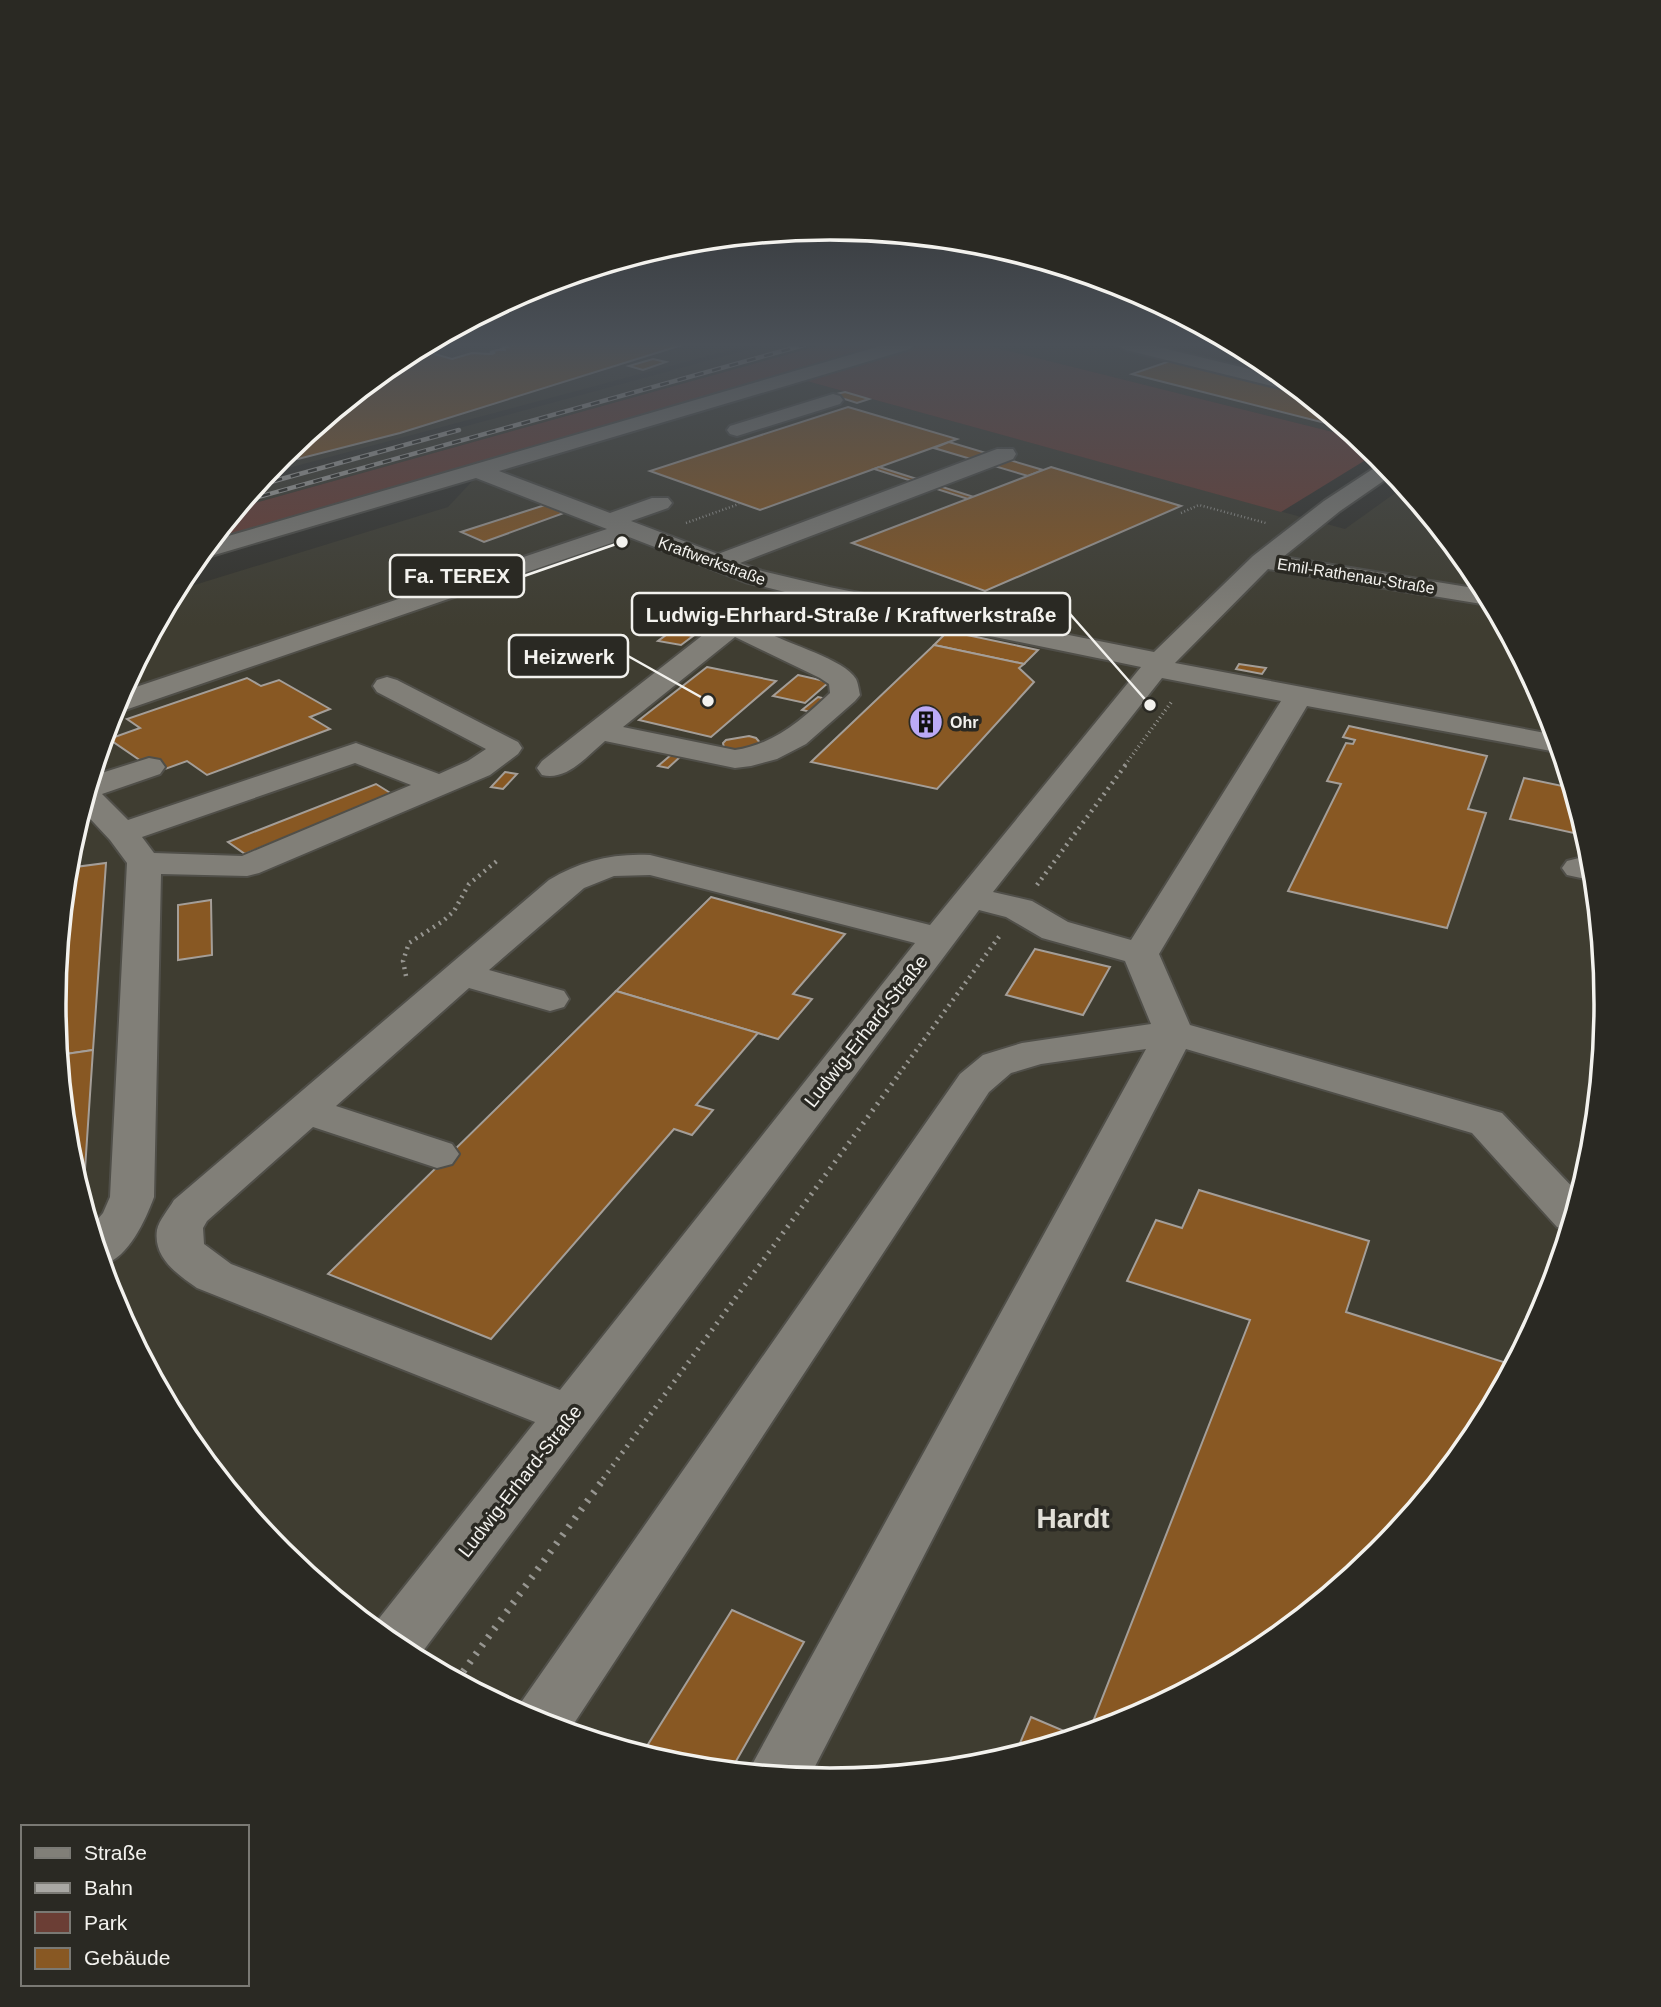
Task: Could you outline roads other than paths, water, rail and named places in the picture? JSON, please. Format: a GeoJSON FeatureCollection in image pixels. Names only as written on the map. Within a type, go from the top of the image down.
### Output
{"type":"FeatureCollection","features":[{"type":"Feature","properties":{"kind":"street"},"geometry":{"type":"LineString","coordinates":[[218,546],[589,439]]}},
{"type":"Feature","properties":{"kind":"street"},"geometry":{"type":"LineString","coordinates":[[715,564],[1005,454]]}},
{"type":"Feature","properties":{"kind":"street","name":"Kraftwerkstraße"},"geometry":{"type":"LineString","coordinates":[[479,471],[715,564],[784,586],[974,619],[1169,668],[1548,743]]}},
{"type":"Feature","properties":{"kind":"street","name":"Ludwig-Erhard-Straße"},"geometry":{"type":"LineString","coordinates":[[401,1635],[938,938],[1169,668],[1268,543],[1332,506],[1380,473]]}},
{"type":"Feature","properties":{"kind":"street"},"geometry":{"type":"LineString","coordinates":[[131,698],[618,526],[660,503]]}},
{"type":"Feature","properties":{"kind":"street","name":"Emil-Rathenau-Straße"},"geometry":{"type":"LineString","coordinates":[[1268,543],[1476,595]]}},
{"type":"Feature","properties":{"kind":"street"},"geometry":{"type":"LineString","coordinates":[[553,768],[597,730],[784,586]]}},
{"type":"Feature","properties":{"kind":"street"},"geometry":{"type":"LineString","coordinates":[[597,730],[726,757],[753,758],[799,734],[845,695],[843,681],[825,666],[748,636],[735,624]]}},
{"type":"Feature","properties":{"kind":"street"},"geometry":{"type":"LineString","coordinates":[[93,804],[133,848],[247,866],[479,768],[507,748],[387,687]]}},
{"type":"Feature","properties":{"kind":"street"},"geometry":{"type":"LineString","coordinates":[[782,1766],[1174,1032],[1148,942],[1299,695]]}},
{"type":"Feature","properties":{"kind":"street"},"geometry":{"type":"LineString","coordinates":[[133,848],[356,752],[442,784]]}},
{"type":"Feature","properties":{"kind":"street"},"geometry":{"type":"LineString","coordinates":[[99,784],[149,767]]}},
{"type":"Feature","properties":{"kind":"street"},"geometry":{"type":"LineString","coordinates":[[105,1242],[123,1219],[132,1197],[133,848]]}},
{"type":"Feature","properties":{"kind":"street"},"geometry":{"type":"LineString","coordinates":[[571,1415],[214,1276],[194,1263],[181,1249],[180,1228],[190,1211],[561,887],[579,875],[600,867],[625,863],[650,865],[938,938]]}},
{"type":"Feature","properties":{"kind":"street"},"geometry":{"type":"LineString","coordinates":[[971,897],[1019,909],[1055,930],[1148,942]]}},
{"type":"Feature","properties":{"kind":"street"},"geometry":{"type":"LineString","coordinates":[[448,986],[550,999]]}},
{"type":"Feature","properties":{"kind":"street"},"geometry":{"type":"LineString","coordinates":[[547,1712],[974,1083],[997,1064],[1036,1052],[1174,1032],[1487,1123],[1566,1208]]}},
{"type":"Feature","properties":{"kind":"street"},"geometry":{"type":"LineString","coordinates":[[306,1110],[437,1154]]}},
{"type":"Feature","properties":{"kind":"railway"},"geometry":{"type":"LineString","coordinates":[[273,481],[428,439]]}},
{"type":"Feature","properties":{"kind":"railway"},"geometry":{"type":"LineString","coordinates":[[259,497],[468,439]]}},
{"type":"Feature","properties":{"kind":"place","name":"Fa. TEREX"},"geometry":{"type":"Point","coordinates":[622,542]}},
{"type":"Feature","properties":{"kind":"place","name":"Heizwerk"},"geometry":{"type":"Point","coordinates":[708,701]}},
{"type":"Feature","properties":{"kind":"place","name":"Ludwig-Ehrhard-Straße / Kraftwerkstraße"},"geometry":{"type":"Point","coordinates":[1150,705]}},
{"type":"Feature","properties":{"kind":"place","name":"Ohr"},"geometry":{"type":"Point","coordinates":[926,722]}},
{"type":"Feature","properties":{"kind":"district","name":"Hardt"},"geometry":{"type":"Point","coordinates":[1073,1518]}}]}
